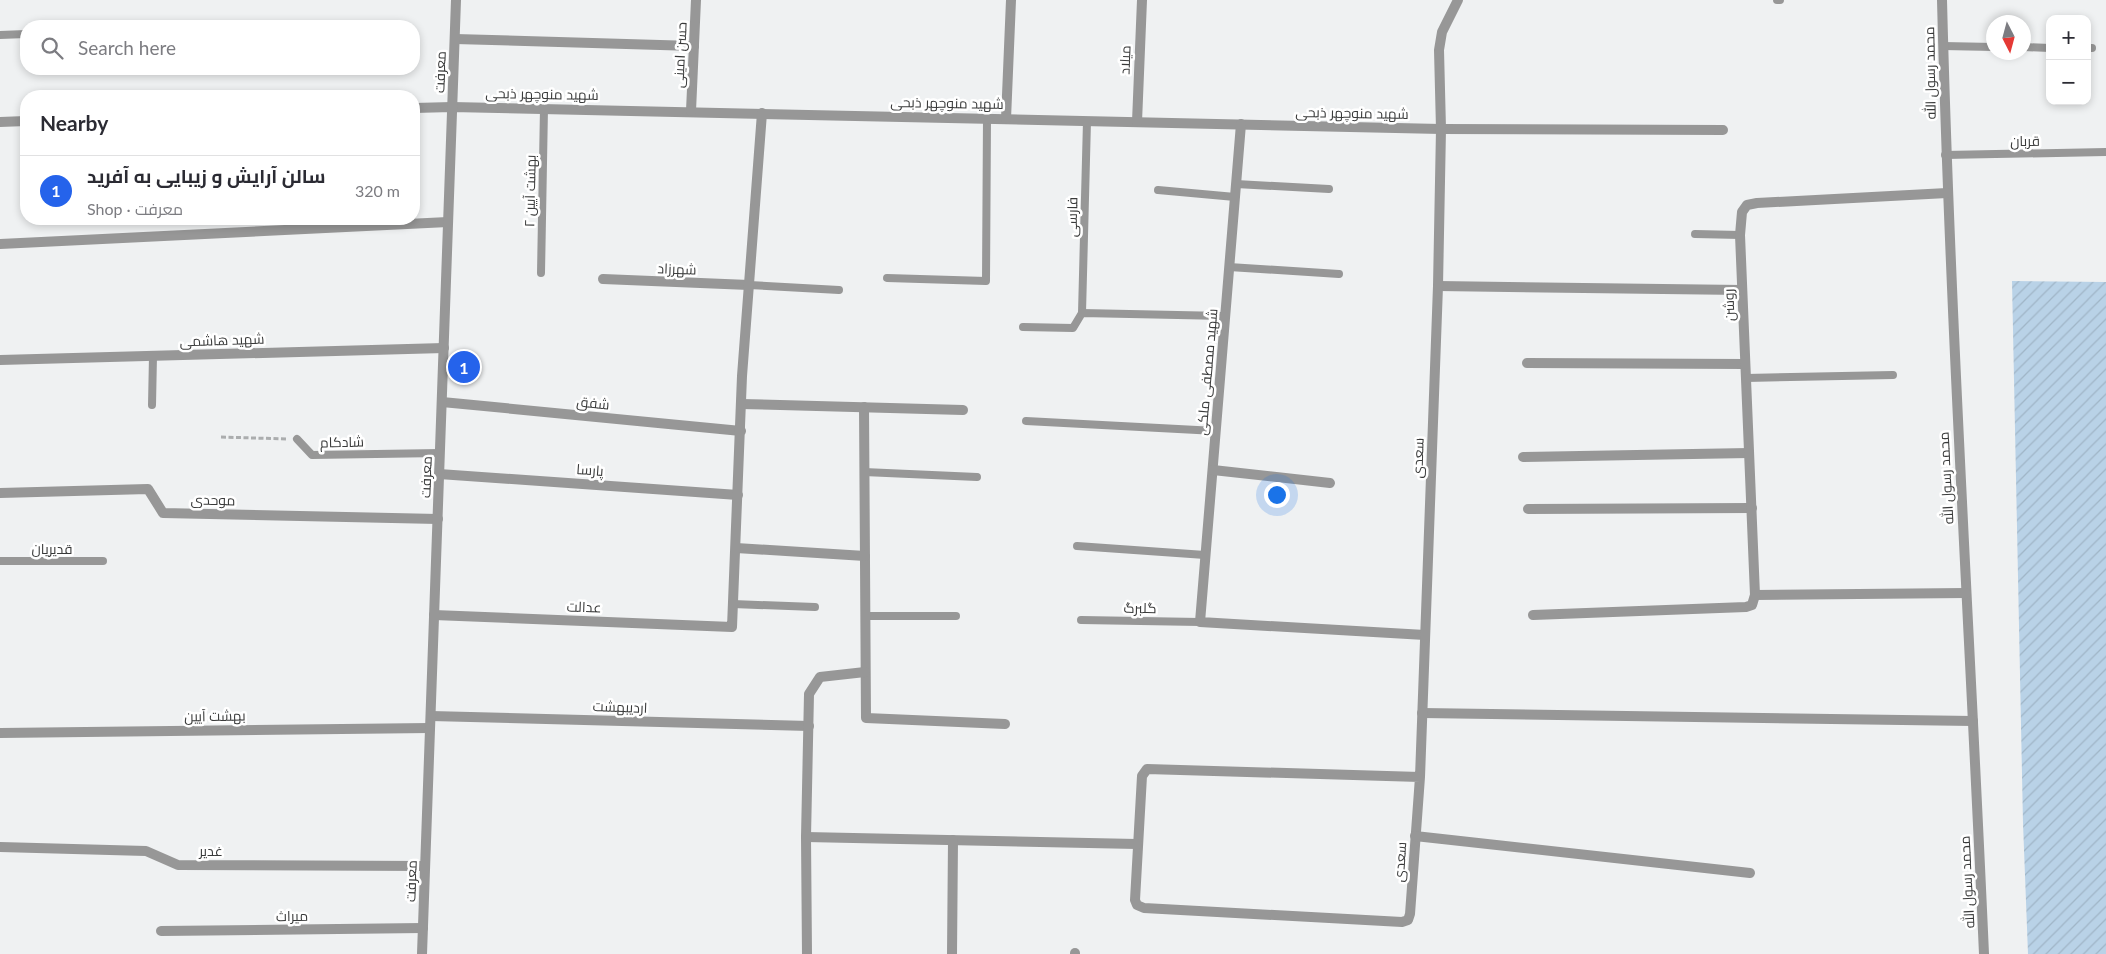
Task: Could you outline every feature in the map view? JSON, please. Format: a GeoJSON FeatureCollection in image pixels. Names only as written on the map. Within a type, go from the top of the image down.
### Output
{"type":"FeatureCollection","features":[{"type":"Feature","properties":{"kind":"street","name":"معرفت"},"geometry":{"type":"LineString","coordinates":[[422,954],[456,0]]}},
{"type":"Feature","properties":{"kind":"street","name":"حسن امینی"},"geometry":{"type":"LineString","coordinates":[[691,111],[696,0]]}},
{"type":"Feature","properties":{"kind":"street"},"geometry":{"type":"LineString","coordinates":[[1006,119],[1011,0]]}},
{"type":"Feature","properties":{"kind":"street","name":"میلاد"},"geometry":{"type":"LineString","coordinates":[[1137,122],[1142,0]]}},
{"type":"Feature","properties":{"kind":"street","name":"سعدی"},"geometry":{"type":"LineString","coordinates":[[1137,844],[1135,900],[1137,905],[1144,908],[1402,922],[1408,920],[1420,777],[1438,286],[1441,129],[1440,50],[1442,32],[1458,0]]}},
{"type":"Feature","properties":{"kind":"street","name":"محمد رسول الله"},"geometry":{"type":"LineString","coordinates":[[1942,0],[1945,155],[1984,954]]}},
{"type":"Feature","properties":{"kind":"street"},"geometry":{"type":"LineString","coordinates":[[455,40],[694,46]]}},
{"type":"Feature","properties":{"kind":"street","name":"شهید منوچهر ذبحی"},"geometry":{"type":"LineString","coordinates":[[420,108],[452,106],[1441,129],[1723,130]]}},
{"type":"Feature","properties":{"kind":"street"},"geometry":{"type":"LineString","coordinates":[[734,604],[741,404],[762,113]]}},
{"type":"Feature","properties":{"kind":"street"},"geometry":{"type":"LineString","coordinates":[[0,122],[20,121]]}},
{"type":"Feature","properties":{"kind":"street","name":"شهید مصطفی ملکی"},"geometry":{"type":"LineString","coordinates":[[1200,622],[1241,124]]}},
{"type":"Feature","properties":{"kind":"street","name":"روشن"},"geometry":{"type":"LineString","coordinates":[[1753,600],[1752,508],[1740,235],[1742,212],[1747,204],[1947,193]]}},
{"type":"Feature","properties":{"kind":"street"},"geometry":{"type":"LineString","coordinates":[[420,223],[448,222]]}},
{"type":"Feature","properties":{"kind":"street"},"geometry":{"type":"LineString","coordinates":[[0,244],[387,225]]}},
{"type":"Feature","properties":{"kind":"street","name":"شهرزاد"},"geometry":{"type":"LineString","coordinates":[[603,279],[749,285]]}},
{"type":"Feature","properties":{"kind":"street"},"geometry":{"type":"LineString","coordinates":[[1438,286],[1742,290]]}},
{"type":"Feature","properties":{"kind":"street","name":"شهید هاشمی"},"geometry":{"type":"LineString","coordinates":[[0,360],[444,348]]}},
{"type":"Feature","properties":{"kind":"street"},"geometry":{"type":"LineString","coordinates":[[1527,363],[1745,364]]}},
{"type":"Feature","properties":{"kind":"street","name":"شفق"},"geometry":{"type":"LineString","coordinates":[[442,402],[741,431]]}},
{"type":"Feature","properties":{"kind":"street"},"geometry":{"type":"LineString","coordinates":[[741,404],[963,410]]}},
{"type":"Feature","properties":{"kind":"street"},"geometry":{"type":"LineString","coordinates":[[864,407],[866,718],[1004,724]]}},
{"type":"Feature","properties":{"kind":"street"},"geometry":{"type":"LineString","coordinates":[[1523,457],[1749,453]]}},
{"type":"Feature","properties":{"kind":"street"},"geometry":{"type":"LineString","coordinates":[[1212,470],[1330,483]]}},
{"type":"Feature","properties":{"kind":"street","name":"پارسا"},"geometry":{"type":"LineString","coordinates":[[439,474],[738,495]]}},
{"type":"Feature","properties":{"kind":"street","name":"موحدی"},"geometry":{"type":"LineString","coordinates":[[0,493],[148,489],[163,513],[438,519]]}},
{"type":"Feature","properties":{"kind":"street"},"geometry":{"type":"LineString","coordinates":[[1528,509],[1752,508]]}},
{"type":"Feature","properties":{"kind":"street"},"geometry":{"type":"LineString","coordinates":[[736,548],[865,556]]}},
{"type":"Feature","properties":{"kind":"street"},"geometry":{"type":"LineString","coordinates":[[1533,615],[1753,600],[1966,593]]}},
{"type":"Feature","properties":{"kind":"street","name":"عدالت"},"geometry":{"type":"LineString","coordinates":[[434,615],[732,627],[734,604]]}},
{"type":"Feature","properties":{"kind":"street"},"geometry":{"type":"LineString","coordinates":[[1200,622],[1425,635]]}},
{"type":"Feature","properties":{"kind":"street"},"geometry":{"type":"LineString","coordinates":[[807,954],[806,837],[809,694],[820,677],[865,672]]}},
{"type":"Feature","properties":{"kind":"street"},"geometry":{"type":"LineString","coordinates":[[1422,713],[1973,721]]}},
{"type":"Feature","properties":{"kind":"street","name":"اردیبهشت"},"geometry":{"type":"LineString","coordinates":[[431,716],[808,726]]}},
{"type":"Feature","properties":{"kind":"street","name":"بهشت آیین"},"geometry":{"type":"LineString","coordinates":[[0,732],[430,728]]}},
{"type":"Feature","properties":{"kind":"street"},"geometry":{"type":"LineString","coordinates":[[806,837],[1137,844],[1142,776],[1147,769],[1420,777]]}},
{"type":"Feature","properties":{"kind":"street"},"geometry":{"type":"LineString","coordinates":[[1416,836],[1750,873]]}},
{"type":"Feature","properties":{"kind":"street"},"geometry":{"type":"LineString","coordinates":[[952,954],[953,840]]}},
{"type":"Feature","properties":{"kind":"street","name":"غدیر"},"geometry":{"type":"LineString","coordinates":[[0,848],[146,851],[178,865],[425,866]]}},
{"type":"Feature","properties":{"kind":"street","name":"میراث"},"geometry":{"type":"LineString","coordinates":[[161,931],[423,928]]}},
{"type":"Feature","properties":{"kind":"lane"},"geometry":{"type":"LineString","coordinates":[[0,35],[20,34]]}},
{"type":"Feature","properties":{"kind":"lane"},"geometry":{"type":"LineString","coordinates":[[1943,46],[1986,47]]}},
{"type":"Feature","properties":{"kind":"lane"},"geometry":{"type":"LineString","coordinates":[[2031,47],[2046,48]]}},
{"type":"Feature","properties":{"kind":"lane","name":"بهشت آیین ۲"},"geometry":{"type":"LineString","coordinates":[[541,273],[544,108]]}},
{"type":"Feature","properties":{"kind":"lane"},"geometry":{"type":"LineString","coordinates":[[887,278],[986,281],[987,118]]}},
{"type":"Feature","properties":{"kind":"lane","name":"فارسی"},"geometry":{"type":"LineString","coordinates":[[1082,313],[1087,121]]}},
{"type":"Feature","properties":{"kind":"lane","name":"قربان"},"geometry":{"type":"LineString","coordinates":[[1945,155],[2106,152]]}},
{"type":"Feature","properties":{"kind":"lane"},"geometry":{"type":"LineString","coordinates":[[1236,184],[1329,189]]}},
{"type":"Feature","properties":{"kind":"lane"},"geometry":{"type":"LineString","coordinates":[[1158,190],[1235,197]]}},
{"type":"Feature","properties":{"kind":"lane"},"geometry":{"type":"LineString","coordinates":[[1695,234],[1740,235]]}},
{"type":"Feature","properties":{"kind":"lane"},"geometry":{"type":"LineString","coordinates":[[1229,267],[1339,274]]}},
{"type":"Feature","properties":{"kind":"lane"},"geometry":{"type":"LineString","coordinates":[[749,285],[839,290]]}},
{"type":"Feature","properties":{"kind":"lane"},"geometry":{"type":"LineString","coordinates":[[1023,327],[1073,328],[1082,313],[1225,316]]}},
{"type":"Feature","properties":{"kind":"lane"},"geometry":{"type":"LineString","coordinates":[[152,405],[153,356]]}},
{"type":"Feature","properties":{"kind":"lane"},"geometry":{"type":"LineString","coordinates":[[1746,378],[1893,375]]}},
{"type":"Feature","properties":{"kind":"lane"},"geometry":{"type":"LineString","coordinates":[[1026,421],[1216,431]]}},
{"type":"Feature","properties":{"kind":"lane","name":"شادکام"},"geometry":{"type":"LineString","coordinates":[[297,439],[312,455],[440,453]]}},
{"type":"Feature","properties":{"kind":"lane"},"geometry":{"type":"LineString","coordinates":[[864,472],[977,477]]}},
{"type":"Feature","properties":{"kind":"lane"},"geometry":{"type":"LineString","coordinates":[[1077,546],[1205,556]]}},
{"type":"Feature","properties":{"kind":"lane","name":"قدیریان"},"geometry":{"type":"LineString","coordinates":[[0,561],[103,561]]}},
{"type":"Feature","properties":{"kind":"lane"},"geometry":{"type":"LineString","coordinates":[[734,604],[815,607]]}},
{"type":"Feature","properties":{"kind":"lane"},"geometry":{"type":"LineString","coordinates":[[865,616],[956,616]]}},
{"type":"Feature","properties":{"kind":"lane","name":"گلبرگ"},"geometry":{"type":"LineString","coordinates":[[1081,620],[1200,622]]}},
{"type":"Feature","properties":{"kind":"path"},"geometry":{"type":"LineString","coordinates":[[221,437],[297,439]]}},
{"type":"Feature","properties":{"kind":"shaded area"},"geometry":{"type":"Polygon","coordinates":[[[2012,281],[2106,282],[2106,954],[2028,954],[2023,823],[2012,281]]]}},
{"type":"Feature","properties":{"kind":"place","name":"سالن آرایش و زیبایی به آفرید"},"geometry":{"type":"Point","coordinates":[464,367]}}]}
